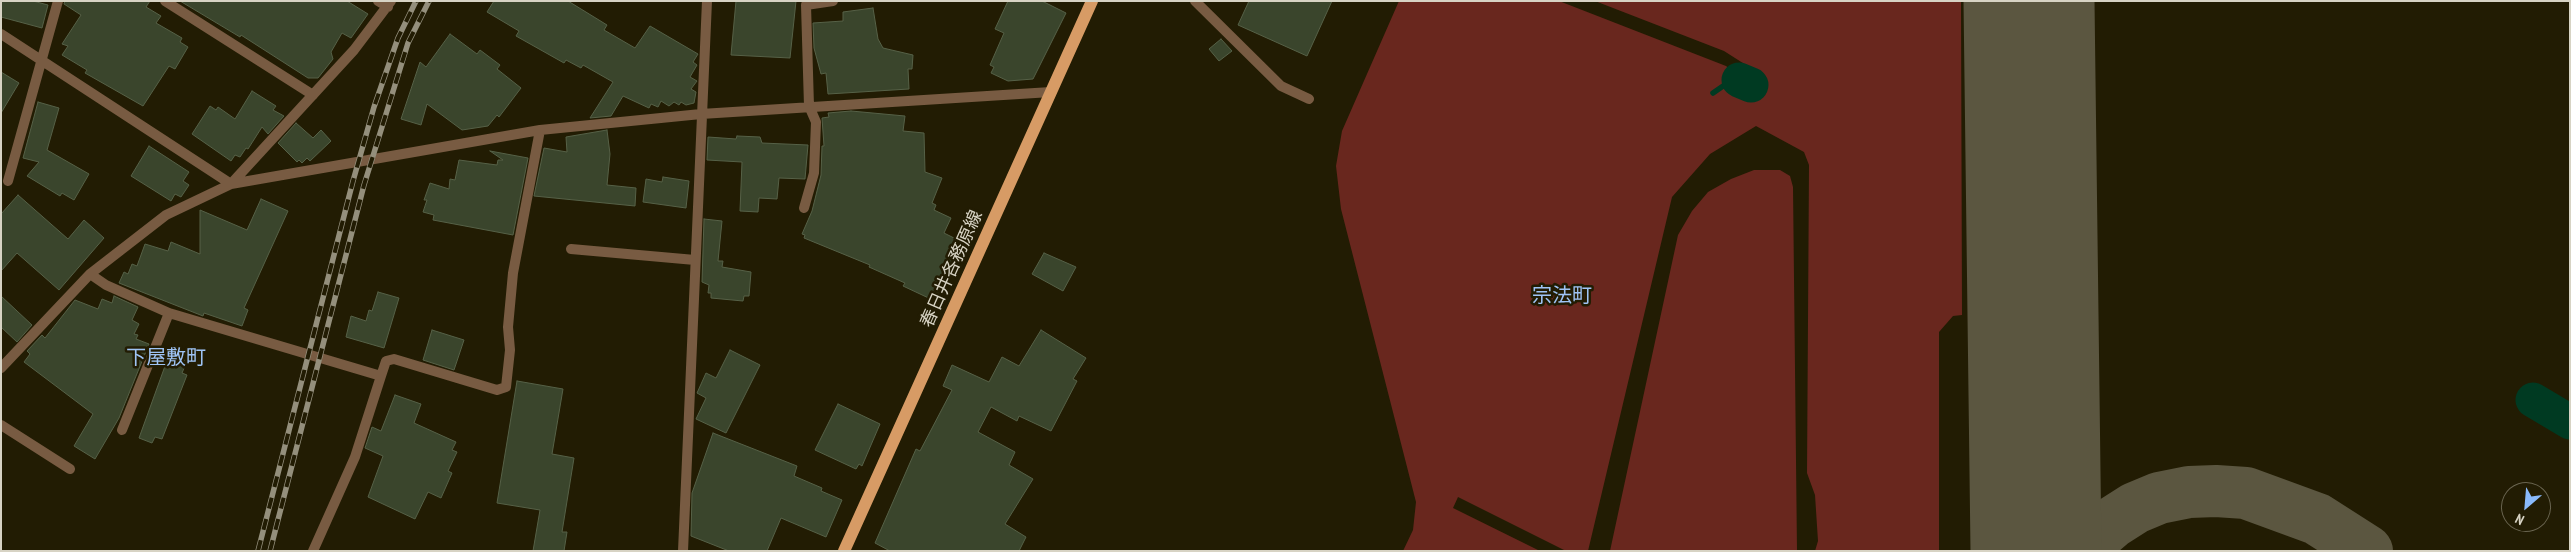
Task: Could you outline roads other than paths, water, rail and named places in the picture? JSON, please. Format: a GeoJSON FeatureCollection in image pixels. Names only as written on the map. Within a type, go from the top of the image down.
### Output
{"type":"FeatureCollection","features":[{"type":"Feature","properties":{"kind":"main road","name":"春日井各務原線"},"geometry":{"type":"LineString","coordinates":[[844,551],[1092,1]]}},
{"type":"Feature","properties":{"kind":"street"},"geometry":{"type":"LineString","coordinates":[[8,181],[58,1]]}},
{"type":"Feature","properties":{"kind":"street"},"geometry":{"type":"LineString","coordinates":[[165,1],[313,95]]}},
{"type":"Feature","properties":{"kind":"street"},"geometry":{"type":"LineString","coordinates":[[231,184],[354,50],[390,4],[378,1]]}},
{"type":"Feature","properties":{"kind":"street"},"geometry":{"type":"LineString","coordinates":[[683,551],[707,1]]}},
{"type":"Feature","properties":{"kind":"street"},"geometry":{"type":"LineString","coordinates":[[804,208],[814,173],[816,122],[809,106],[806,5],[833,1]]}},
{"type":"Feature","properties":{"kind":"street"},"geometry":{"type":"LineString","coordinates":[[1195,1],[1280,86],[1309,98]]}},
{"type":"Feature","properties":{"kind":"street"},"geometry":{"type":"LineString","coordinates":[[1,34],[231,184]]}},
{"type":"Feature","properties":{"kind":"street"},"geometry":{"type":"LineString","coordinates":[[1,368],[90,274],[166,215],[231,184],[540,130],[701,114],[1050,92]]}},
{"type":"Feature","properties":{"kind":"street"},"geometry":{"type":"LineString","coordinates":[[313,551],[355,457],[386,362],[394,359],[497,390],[506,387],[510,350],[508,326],[513,273],[540,130]]}},
{"type":"Feature","properties":{"kind":"street"},"geometry":{"type":"LineString","coordinates":[[571,249],[695,260]]}},
{"type":"Feature","properties":{"kind":"street"},"geometry":{"type":"LineString","coordinates":[[90,274],[106,285],[169,313],[381,376]]}},
{"type":"Feature","properties":{"kind":"street"},"geometry":{"type":"LineString","coordinates":[[122,430],[169,313]]}},
{"type":"Feature","properties":{"kind":"street"},"geometry":{"type":"LineString","coordinates":[[1,425],[70,470]]}},
{"type":"Feature","properties":{"kind":"waterway"},"geometry":{"type":"LineString","coordinates":[[1729,72],[1739,80]]}},
{"type":"Feature","properties":{"kind":"waterway"},"geometry":{"type":"LineString","coordinates":[[1713,93],[1726,84],[1739,80]]}},
{"type":"Feature","properties":{"kind":"waterway"},"geometry":{"type":"LineString","coordinates":[[1739,80],[1751,85]]}},
{"type":"Feature","properties":{"kind":"waterway"},"geometry":{"type":"LineString","coordinates":[[2533,400],[2570,422]]}},
{"type":"Feature","properties":{"kind":"railway"},"geometry":{"type":"LineString","coordinates":[[258,551],[353,181],[374,107],[398,38],[416,1]]}},
{"type":"Feature","properties":{"kind":"railway"},"geometry":{"type":"LineString","coordinates":[[270,551],[364,185],[408,43],[429,1]]}},
{"type":"Feature","properties":{"kind":"district","name":"宗法町"},"geometry":{"type":"Point","coordinates":[1562,296]}},
{"type":"Feature","properties":{"kind":"district","name":"下屋敷町"},"geometry":{"type":"Point","coordinates":[166,358]}}]}
